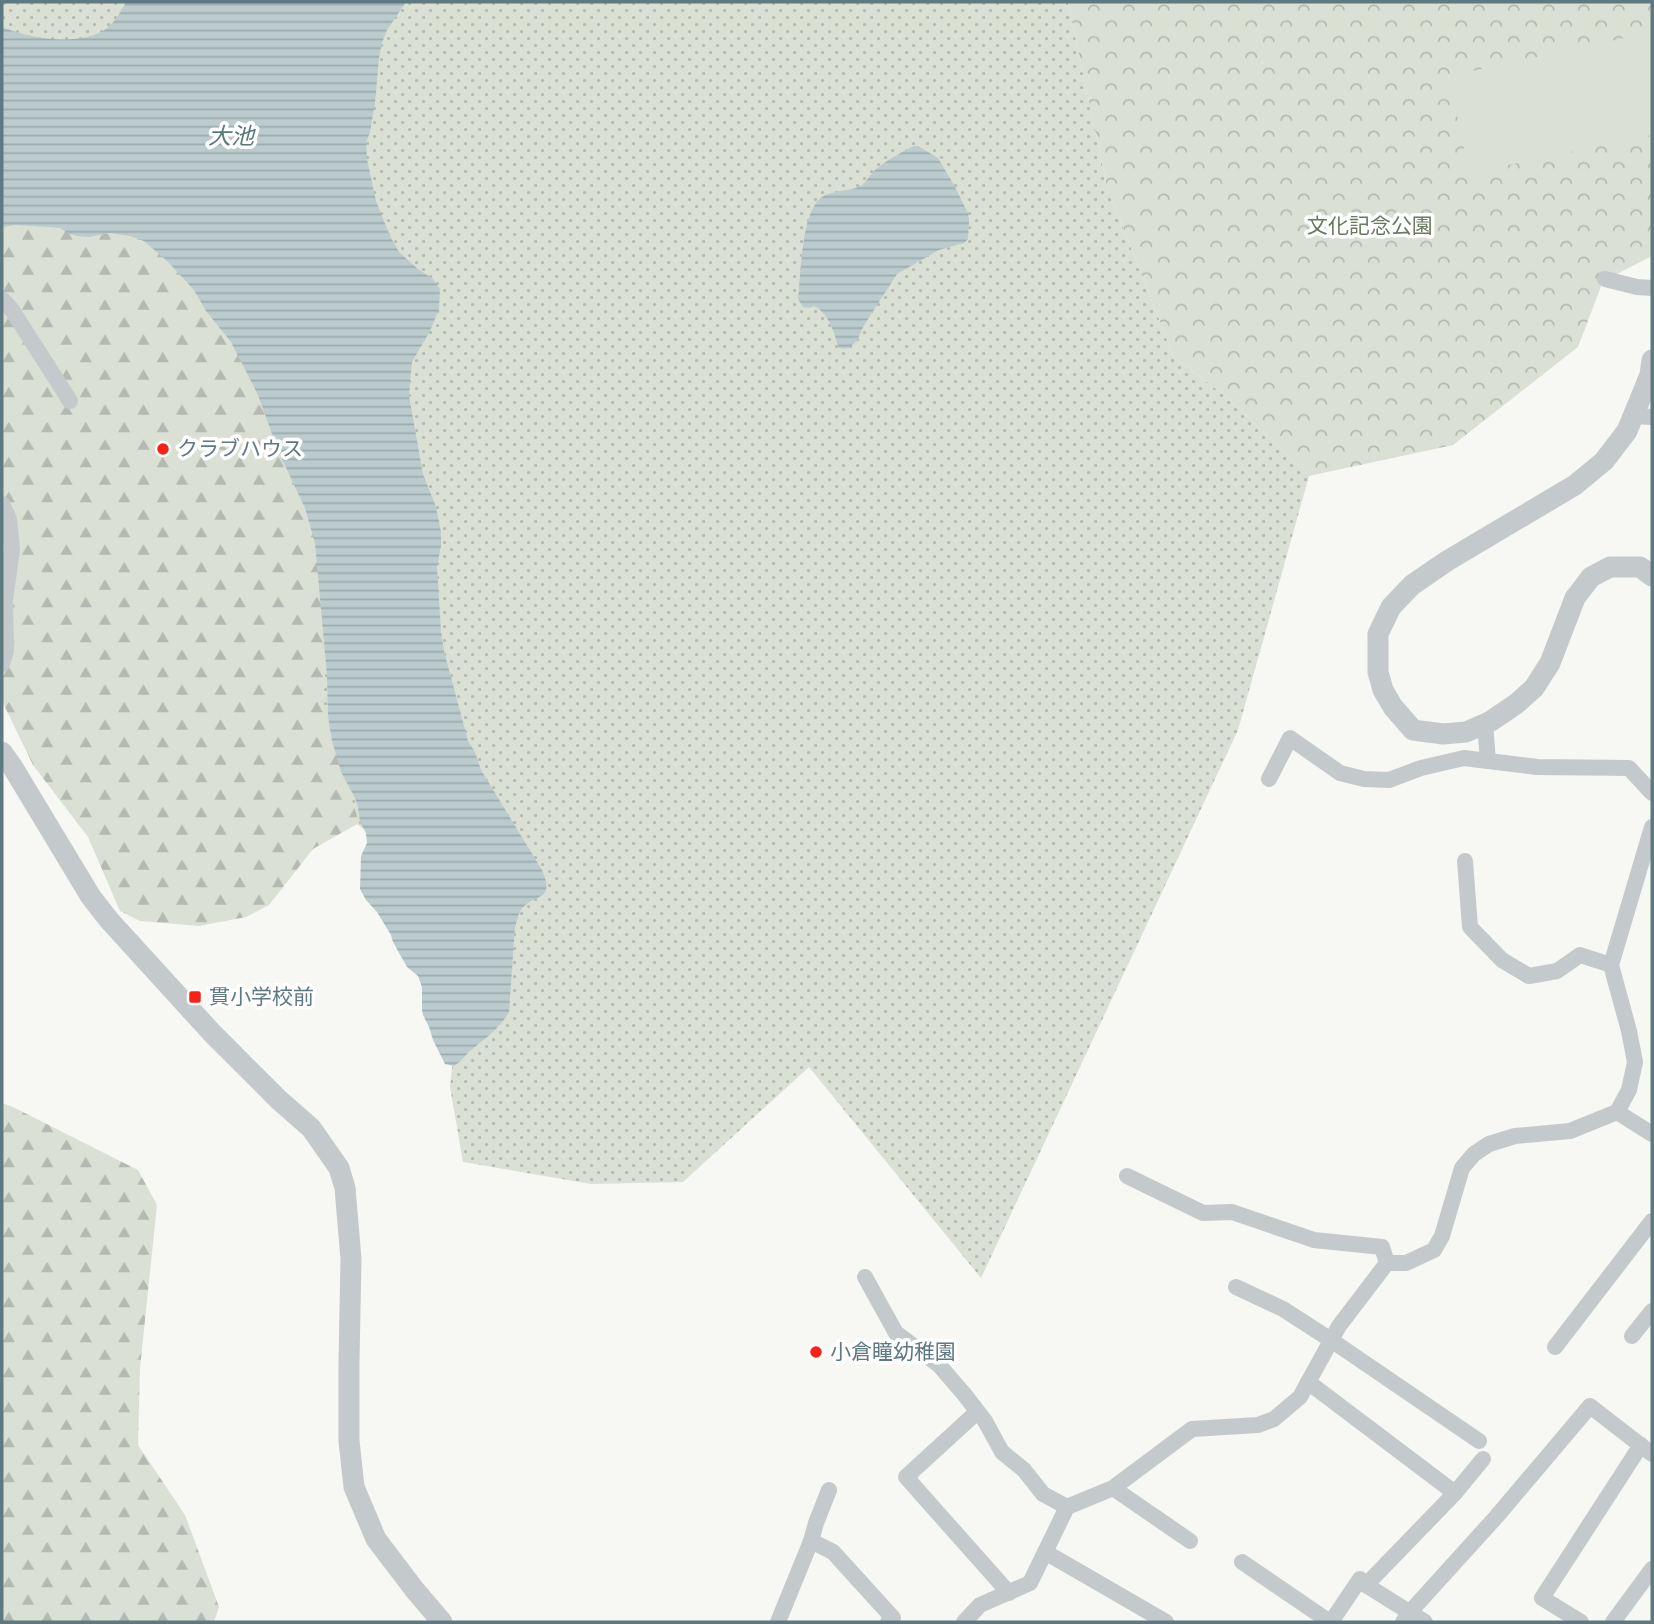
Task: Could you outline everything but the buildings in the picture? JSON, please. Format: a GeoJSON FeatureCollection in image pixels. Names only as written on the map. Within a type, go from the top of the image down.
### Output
{"type":"FeatureCollection","features":[{"type":"Feature","properties":{"kind":"street"},"geometry":{"type":"LineString","coordinates":[[1605,279],[1652,288]]}},
{"type":"Feature","properties":{"kind":"street"},"geometry":{"type":"LineString","coordinates":[[2,299],[12,310],[70,401]]}},
{"type":"Feature","properties":{"kind":"street"},"geometry":{"type":"LineString","coordinates":[[1652,360],[1643,416],[1604,461],[1575,485],[1447,561],[1412,585],[1391,607],[1378,634],[1378,672],[1383,690],[1393,707],[1413,730],[1443,734],[1466,732],[1485,724],[1516,704],[1534,688],[1550,663],[1575,598],[1591,577],[1610,567],[1640,567],[1652,576]]}},
{"type":"Feature","properties":{"kind":"street"},"geometry":{"type":"LineString","coordinates":[[2,505],[9,519],[12,549],[5,601],[6,651],[2,664]]}},
{"type":"Feature","properties":{"kind":"street"},"geometry":{"type":"LineString","coordinates":[[1485,724],[1488,761]]}},
{"type":"Feature","properties":{"kind":"street"},"geometry":{"type":"LineString","coordinates":[[1269,779],[1290,738],[1340,773],[1364,779],[1389,780],[1421,768],[1464,758],[1537,767],[1629,768],[1652,793]]}},
{"type":"Feature","properties":{"kind":"street"},"geometry":{"type":"LineString","coordinates":[[2,752],[109,920],[212,1033],[311,1128],[339,1168],[345,1188],[351,1248],[349,1441],[354,1487],[376,1539],[442,1622]]}},
{"type":"Feature","properties":{"kind":"street"},"geometry":{"type":"LineString","coordinates":[[1387,1263],[1406,1263],[1434,1250],[1442,1236],[1462,1168],[1474,1154],[1489,1144],[1515,1136],[1570,1131],[1617,1112],[1629,1090],[1635,1062],[1611,965],[1652,827]]}},
{"type":"Feature","properties":{"kind":"street"},"geometry":{"type":"LineString","coordinates":[[1465,861],[1469,928],[1502,960],[1529,976],[1557,971],[1580,955],[1611,965]]}},
{"type":"Feature","properties":{"kind":"street"},"geometry":{"type":"LineString","coordinates":[[1617,1112],[1652,1134]]}},
{"type":"Feature","properties":{"kind":"street"},"geometry":{"type":"LineString","coordinates":[[1127,1176],[1203,1213],[1232,1212],[1314,1240],[1382,1247],[1387,1263]]}},
{"type":"Feature","properties":{"kind":"street"},"geometry":{"type":"LineString","coordinates":[[1555,1347],[1652,1221]]}},
{"type":"Feature","properties":{"kind":"street"},"geometry":{"type":"LineString","coordinates":[[964,1622],[980,1605],[1030,1583],[1067,1507],[1113,1488],[1192,1429],[1258,1425],[1274,1419],[1300,1397],[1339,1326],[1387,1263]]}},
{"type":"Feature","properties":{"kind":"street"},"geometry":{"type":"LineString","coordinates":[[864,1277],[896,1333],[939,1365],[978,1412],[1002,1452],[1024,1470],[1043,1494],[1067,1507]]}},
{"type":"Feature","properties":{"kind":"street"},"geometry":{"type":"LineString","coordinates":[[1236,1287],[1283,1309],[1479,1441]]}},
{"type":"Feature","properties":{"kind":"street"},"geometry":{"type":"LineString","coordinates":[[1632,1336],[1651,1316]]}},
{"type":"Feature","properties":{"kind":"street"},"geometry":{"type":"LineString","coordinates":[[1308,1382],[1455,1493]]}},
{"type":"Feature","properties":{"kind":"street"},"geometry":{"type":"LineString","coordinates":[[1406,1617],[1497,1516],[1590,1406],[1646,1450],[1542,1598],[1581,1622]]}},
{"type":"Feature","properties":{"kind":"street"},"geometry":{"type":"LineString","coordinates":[[978,1412],[906,1477],[1009,1593]]}},
{"type":"Feature","properties":{"kind":"street"},"geometry":{"type":"LineString","coordinates":[[1366,1585],[1455,1493],[1483,1460]]}},
{"type":"Feature","properties":{"kind":"street"},"geometry":{"type":"LineString","coordinates":[[1113,1488],[1190,1541]]}},
{"type":"Feature","properties":{"kind":"street"},"geometry":{"type":"LineString","coordinates":[[778,1622],[830,1490]]}},
{"type":"Feature","properties":{"kind":"street"},"geometry":{"type":"LineString","coordinates":[[811,1541],[833,1552],[892,1618],[888,1622]]}},
{"type":"Feature","properties":{"kind":"street"},"geometry":{"type":"LineString","coordinates":[[1045,1552],[1166,1622]]}},
{"type":"Feature","properties":{"kind":"street"},"geometry":{"type":"LineString","coordinates":[[1242,1562],[1331,1622],[1360,1579],[1406,1617],[1425,1622]]}},
{"type":"Feature","properties":{"kind":"street"},"geometry":{"type":"LineString","coordinates":[[1613,1622],[1652,1569]]}},
{"type":"Feature","properties":{"kind":"green space"},"geometry":{"type":"Polygon","coordinates":[[[2,2],[1068,2],[1107,187],[1174,357],[1227,397],[1309,476],[1238,730],[981,1278],[809,1067],[683,1182],[591,1184],[463,1162],[450,1087],[461,980],[381,842],[236,734],[2,528],[2,2]]]}},
{"type":"Feature","properties":{"kind":"green space","name":"文化記念公園"},"geometry":{"type":"Polygon","coordinates":[[[1068,2],[1652,2],[1652,256],[1603,281],[1578,347],[1453,445],[1309,476],[1227,397],[1174,357],[1107,187],[1068,2]]]}},
{"type":"Feature","properties":{"kind":"green space"},"geometry":{"type":"Polygon","coordinates":[[[1652,32],[1652,135],[1469,173],[1449,76],[1652,32]]]}},
{"type":"Feature","properties":{"kind":"green space"},"geometry":{"type":"Polygon","coordinates":[[[130,203],[239,318],[325,544],[328,639],[323,704],[359,823],[313,849],[269,905],[246,917],[199,926],[140,921],[120,911],[88,837],[33,765],[2,701],[2,209],[130,203]]]}},
{"type":"Feature","properties":{"kind":"green space"},"geometry":{"type":"Polygon","coordinates":[[[2,1103],[138,1170],[157,1205],[140,1368],[138,1445],[185,1515],[219,1607],[214,1622],[2,1622],[2,1103]]]}},
{"type":"Feature","properties":{"kind":"water","name":"大池"},"geometry":{"type":"Polygon","coordinates":[[[126,2],[406,2],[387,30],[382,43],[375,103],[366,143],[376,201],[390,236],[399,252],[433,279],[440,289],[439,309],[412,362],[409,396],[423,474],[436,507],[441,532],[437,567],[444,651],[468,741],[481,770],[546,880],[542,896],[526,904],[518,916],[509,1012],[497,1028],[454,1066],[445,1064],[423,1015],[422,987],[418,976],[407,967],[391,935],[360,889],[361,856],[367,843],[366,833],[360,822],[355,798],[341,772],[332,741],[315,543],[305,508],[279,453],[258,395],[231,342],[206,311],[194,290],[144,241],[110,233],[77,236],[60,228],[16,225],[2,227],[2,27],[51,39],[78,39],[101,32],[109,26],[126,2]]]}},
{"type":"Feature","properties":{"kind":"water"},"geometry":{"type":"Polygon","coordinates":[[[914,146],[938,158],[954,185],[968,213],[968,239],[964,243],[939,250],[897,274],[857,341],[849,348],[839,348],[824,313],[814,306],[803,307],[798,299],[803,244],[810,215],[822,197],[859,187],[881,165],[914,146]]]}},
{"type":"Feature","properties":{"kind":"place","name":"クラブハウス"},"geometry":{"type":"Point","coordinates":[163,449]}},
{"type":"Feature","properties":{"kind":"place","name":"貫小学校前"},"geometry":{"type":"Point","coordinates":[195,997]}},
{"type":"Feature","properties":{"kind":"place","name":"小倉瞳幼稚園"},"geometry":{"type":"Point","coordinates":[816,1352]}}]}
